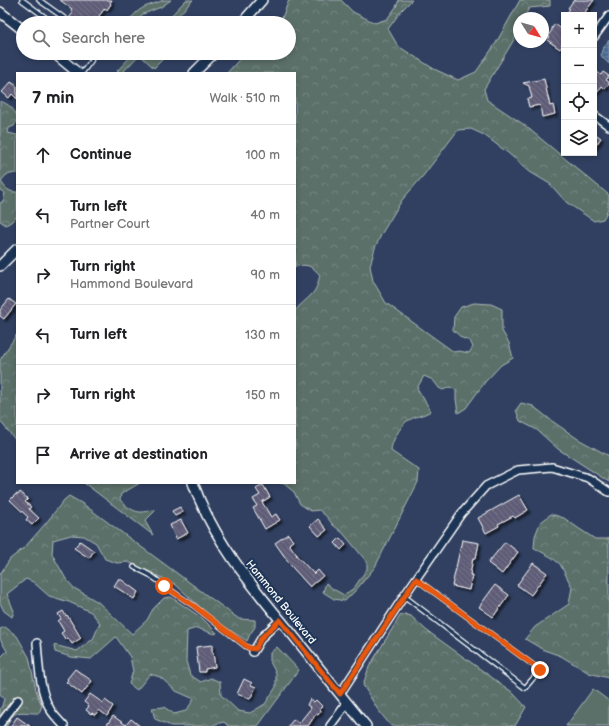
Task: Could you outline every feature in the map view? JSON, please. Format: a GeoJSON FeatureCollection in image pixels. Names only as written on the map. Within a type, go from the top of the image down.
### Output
{"type":"FeatureCollection","features":[{"type":"Feature","properties":{"kind":"street"},"geometry":{"type":"LineString","coordinates":[[248,16],[262,0]]}},
{"type":"Feature","properties":{"kind":"street"},"geometry":{"type":"LineString","coordinates":[[0,12],[16,25]]}},
{"type":"Feature","properties":{"kind":"street"},"geometry":{"type":"LineString","coordinates":[[597,33],[609,16]]}},
{"type":"Feature","properties":{"kind":"street"},"geometry":{"type":"LineString","coordinates":[[62,60],[77,72]]}},
{"type":"Feature","properties":{"kind":"street"},"geometry":{"type":"LineString","coordinates":[[195,72],[207,60]]}},
{"type":"Feature","properties":{"kind":"street"},"geometry":{"type":"LineString","coordinates":[[597,117],[609,126]]}},
{"type":"Feature","properties":{"kind":"street"},"geometry":{"type":"LineString","coordinates":[[0,266],[16,250]]}},
{"type":"Feature","properties":{"kind":"street"},"geometry":{"type":"LineString","coordinates":[[340,694],[404,596],[461,514],[486,486],[518,470],[552,467],[588,478],[609,492]]}},
{"type":"Feature","properties":{"kind":"street","name":"Hammond Boulevard"},"geometry":{"type":"LineString","coordinates":[[193,484],[206,515],[228,553],[248,581],[366,726]]}},
{"type":"Feature","properties":{"kind":"street"},"geometry":{"type":"LineString","coordinates":[[254,650],[262,637],[280,620]]}},
{"type":"Feature","properties":{"kind":"street"},"geometry":{"type":"LineString","coordinates":[[37,643],[44,697],[49,708],[64,726]]}},
{"type":"Feature","properties":{"kind":"street"},"geometry":{"type":"LineString","coordinates":[[0,724],[18,700]]}},
{"type":"Feature","properties":{"kind":"street"},"geometry":{"type":"LineString","coordinates":[[330,726],[347,703]]}},
{"type":"Feature","properties":{"kind":"lane"},"geometry":{"type":"LineString","coordinates":[[22,0],[44,16]]}},
{"type":"Feature","properties":{"kind":"lane"},"geometry":{"type":"LineString","coordinates":[[39,0],[61,16]]}},
{"type":"Feature","properties":{"kind":"lane"},"geometry":{"type":"LineString","coordinates":[[83,72],[91,60]]}},
{"type":"Feature","properties":{"kind":"lane"},"geometry":{"type":"LineString","coordinates":[[134,567],[150,575],[194,606],[245,646],[254,650]]}},
{"type":"Feature","properties":{"kind":"lane"},"geometry":{"type":"LineString","coordinates":[[404,596],[525,688],[540,670],[416,579]]}},
{"type":"Feature","properties":{"kind":"green space"},"geometry":{"type":"Polygon","coordinates":[[[163,0],[171,0],[161,7],[141,16],[132,16],[141,9],[163,0]]]}},
{"type":"Feature","properties":{"kind":"green space"},"geometry":{"type":"Polygon","coordinates":[[[186,0],[193,0],[178,16],[171,16],[186,0]]]}},
{"type":"Feature","properties":{"kind":"green space"},"geometry":{"type":"Polygon","coordinates":[[[289,0],[341,0],[353,12],[375,23],[387,19],[396,7],[399,0],[412,0],[401,11],[388,29],[398,46],[434,69],[458,80],[476,72],[496,43],[513,13],[513,41],[484,89],[487,100],[523,124],[609,195],[608,208],[605,216],[603,219],[594,221],[566,202],[550,184],[530,172],[484,135],[471,129],[458,130],[423,176],[402,200],[382,233],[375,248],[370,266],[373,281],[386,303],[454,352],[459,351],[469,353],[473,347],[470,341],[462,338],[453,330],[454,317],[461,307],[474,303],[491,304],[502,309],[502,331],[509,343],[513,358],[501,365],[485,382],[466,408],[458,413],[456,390],[450,387],[443,390],[439,388],[433,380],[424,376],[417,388],[431,411],[407,421],[394,439],[391,447],[391,451],[419,470],[418,482],[375,567],[345,601],[334,599],[323,592],[326,583],[344,595],[354,588],[367,569],[367,562],[343,533],[333,525],[327,517],[319,510],[311,511],[300,504],[294,492],[284,484],[296,484],[296,310],[314,292],[320,275],[309,266],[303,265],[296,267],[296,72],[228,72],[239,60],[296,60],[296,16],[283,16],[289,0]]]}},
{"type":"Feature","properties":{"kind":"green space"},"geometry":{"type":"Polygon","coordinates":[[[520,0],[550,0],[550,6],[529,8],[527,12],[513,12],[520,0]]]}},
{"type":"Feature","properties":{"kind":"green space"},"geometry":{"type":"Polygon","coordinates":[[[127,60],[134,60],[123,72],[117,71],[127,60]]]}},
{"type":"Feature","properties":{"kind":"green space"},"geometry":{"type":"Polygon","coordinates":[[[145,60],[162,60],[154,68],[145,60]]]}},
{"type":"Feature","properties":{"kind":"green space"},"geometry":{"type":"Polygon","coordinates":[[[0,101],[11,107],[16,114],[16,123],[9,128],[8,133],[16,135],[16,174],[6,175],[1,181],[7,189],[16,192],[16,217],[6,225],[0,221],[0,203],[3,201],[5,193],[0,190],[0,101]]]}},
{"type":"Feature","properties":{"kind":"green space"},"geometry":{"type":"Polygon","coordinates":[[[16,336],[16,441],[0,421],[0,360],[16,336]]]}},
{"type":"Feature","properties":{"kind":"green space"},"geometry":{"type":"Polygon","coordinates":[[[521,403],[533,406],[578,439],[609,456],[609,482],[558,449],[537,430],[520,421],[516,410],[521,403]]]}},
{"type":"Feature","properties":{"kind":"green space"},"geometry":{"type":"Polygon","coordinates":[[[85,484],[138,484],[121,494],[120,500],[128,507],[136,511],[143,512],[156,510],[145,521],[153,535],[85,484]]]}},
{"type":"Feature","properties":{"kind":"green space"},"geometry":{"type":"Polygon","coordinates":[[[69,496],[83,504],[239,619],[255,620],[255,627],[247,641],[214,620],[175,584],[128,562],[117,563],[105,559],[96,543],[84,536],[71,535],[53,540],[52,554],[66,579],[74,588],[98,602],[132,634],[147,620],[153,609],[164,598],[171,597],[202,618],[217,633],[214,634],[197,628],[187,631],[186,661],[190,675],[201,682],[211,678],[220,682],[221,695],[238,711],[250,713],[265,704],[276,687],[276,673],[270,662],[270,653],[277,647],[299,670],[258,726],[228,726],[224,722],[213,726],[171,726],[155,719],[152,708],[164,707],[174,714],[186,711],[194,699],[176,691],[160,677],[150,674],[137,690],[129,684],[133,671],[130,657],[116,637],[91,659],[71,657],[55,652],[54,645],[77,651],[93,639],[100,623],[91,612],[69,602],[49,596],[33,582],[26,579],[7,594],[14,611],[12,617],[4,611],[0,603],[0,574],[10,559],[25,547],[69,496]]]}},
{"type":"Feature","properties":{"kind":"green space"},"geometry":{"type":"Polygon","coordinates":[[[551,514],[564,518],[595,539],[608,539],[609,537],[609,678],[589,673],[561,656],[544,650],[525,639],[535,627],[569,604],[572,587],[560,564],[551,557],[534,548],[535,536],[540,523],[551,514]]]}},
{"type":"Feature","properties":{"kind":"green space"},"geometry":{"type":"Polygon","coordinates":[[[405,614],[411,616],[426,630],[512,692],[526,707],[515,726],[391,726],[378,710],[363,685],[369,667],[400,616],[405,614]]]}},
{"type":"Feature","properties":{"kind":"green space"},"geometry":{"type":"Polygon","coordinates":[[[5,627],[17,636],[29,657],[36,690],[42,706],[39,713],[16,713],[7,726],[0,726],[0,709],[4,699],[0,694],[0,658],[7,651],[0,639],[0,629],[5,627]]]}},
{"type":"Feature","properties":{"kind":"green space"},"geometry":{"type":"Polygon","coordinates":[[[593,689],[609,701],[609,726],[566,726],[593,689]]]}},
{"type":"Feature","properties":{"kind":"water"},"geometry":{"type":"Polygon","coordinates":[[[609,40],[609,64],[601,55],[609,40]]]}},
{"type":"Feature","properties":{"kind":"building"},"geometry":{"type":"Polygon","coordinates":[[[60,0],[112,0],[107,10],[105,8],[99,16],[71,16],[73,13],[71,11],[72,9],[60,0]]]}},
{"type":"Feature","properties":{"kind":"building"},"geometry":{"type":"Polygon","coordinates":[[[574,0],[594,0],[585,12],[567,12],[570,9],[568,8],[574,0]]]}},
{"type":"Feature","properties":{"kind":"building"},"geometry":{"type":"Polygon","coordinates":[[[555,24],[561,29],[560,49],[549,41],[549,34],[555,24]]]}},
{"type":"Feature","properties":{"kind":"building"},"geometry":{"type":"Polygon","coordinates":[[[597,72],[601,75],[603,72],[609,76],[606,80],[609,84],[605,89],[602,86],[597,93],[597,72]]]}},
{"type":"Feature","properties":{"kind":"building"},"geometry":{"type":"Polygon","coordinates":[[[544,79],[550,106],[553,105],[555,114],[542,117],[540,105],[529,107],[527,99],[532,98],[529,86],[523,83],[544,79]]]}},
{"type":"Feature","properties":{"kind":"building"},"geometry":{"type":"Polygon","coordinates":[[[11,82],[16,85],[16,98],[12,94],[9,98],[2,92],[11,82]]]}},
{"type":"Feature","properties":{"kind":"building"},"geometry":{"type":"Polygon","coordinates":[[[597,135],[601,138],[597,144],[597,135]]]}},
{"type":"Feature","properties":{"kind":"building"},"geometry":{"type":"Polygon","coordinates":[[[9,299],[16,304],[4,319],[0,316],[0,310],[9,299]]]}},
{"type":"Feature","properties":{"kind":"building"},"geometry":{"type":"Polygon","coordinates":[[[263,485],[270,497],[262,502],[271,517],[276,514],[280,520],[265,529],[253,508],[257,506],[253,499],[260,495],[256,489],[263,485]]]}},
{"type":"Feature","properties":{"kind":"building"},"geometry":{"type":"Polygon","coordinates":[[[20,492],[28,499],[25,502],[31,507],[29,509],[39,518],[32,525],[26,520],[28,517],[10,500],[20,492]]]}},
{"type":"Feature","properties":{"kind":"building"},"geometry":{"type":"Polygon","coordinates":[[[519,495],[528,510],[515,518],[513,516],[498,524],[499,526],[486,533],[478,518],[519,495]]]}},
{"type":"Feature","properties":{"kind":"building"},"geometry":{"type":"Polygon","coordinates":[[[180,507],[183,512],[175,516],[172,511],[180,507]]]}},
{"type":"Feature","properties":{"kind":"building"},"geometry":{"type":"Polygon","coordinates":[[[318,519],[327,530],[319,536],[310,526],[318,519]]]}},
{"type":"Feature","properties":{"kind":"building"},"geometry":{"type":"Polygon","coordinates":[[[181,520],[188,533],[176,539],[170,525],[181,520]]]}},
{"type":"Feature","properties":{"kind":"building"},"geometry":{"type":"Polygon","coordinates":[[[288,534],[293,541],[289,544],[296,555],[314,574],[318,570],[323,576],[310,587],[292,567],[275,543],[288,534]]]}},
{"type":"Feature","properties":{"kind":"building"},"geometry":{"type":"Polygon","coordinates":[[[340,538],[346,545],[341,550],[335,543],[340,538]]]}},
{"type":"Feature","properties":{"kind":"building"},"geometry":{"type":"Polygon","coordinates":[[[462,540],[479,543],[476,558],[473,558],[469,590],[452,586],[462,540]]]}},
{"type":"Feature","properties":{"kind":"building"},"geometry":{"type":"Polygon","coordinates":[[[80,541],[94,551],[89,558],[74,548],[80,541]]]}},
{"type":"Feature","properties":{"kind":"building"},"geometry":{"type":"Polygon","coordinates":[[[505,542],[518,552],[502,574],[488,563],[505,542]]]}},
{"type":"Feature","properties":{"kind":"building"},"geometry":{"type":"Polygon","coordinates":[[[533,563],[547,573],[531,595],[517,585],[533,563]]]}},
{"type":"Feature","properties":{"kind":"building"},"geometry":{"type":"Polygon","coordinates":[[[119,578],[138,592],[134,599],[114,586],[119,578]]]}},
{"type":"Feature","properties":{"kind":"building"},"geometry":{"type":"Polygon","coordinates":[[[495,585],[509,595],[493,617],[479,607],[495,585]]]}},
{"type":"Feature","properties":{"kind":"building"},"geometry":{"type":"Polygon","coordinates":[[[63,611],[81,638],[72,644],[68,638],[66,640],[61,633],[64,631],[58,621],[61,619],[58,614],[63,611]]]}},
{"type":"Feature","properties":{"kind":"building"},"geometry":{"type":"Polygon","coordinates":[[[212,645],[215,667],[205,669],[205,672],[199,672],[196,647],[212,645]]]}},
{"type":"Feature","properties":{"kind":"building"},"geometry":{"type":"Polygon","coordinates":[[[75,669],[92,681],[82,694],[66,682],[75,669]]]}},
{"type":"Feature","properties":{"kind":"building"},"geometry":{"type":"Polygon","coordinates":[[[244,679],[256,687],[250,699],[237,694],[244,679]]]}},
{"type":"Feature","properties":{"kind":"building"},"geometry":{"type":"Polygon","coordinates":[[[90,694],[103,703],[105,700],[113,706],[107,716],[99,710],[95,715],[86,710],[89,706],[84,702],[90,694]]]}},
{"type":"Feature","properties":{"kind":"building"},"geometry":{"type":"Polygon","coordinates":[[[310,699],[314,702],[316,700],[322,706],[318,715],[316,714],[308,726],[288,726],[294,719],[299,723],[311,708],[307,705],[310,699]]]}},
{"type":"Feature","properties":{"kind":"building"},"geometry":{"type":"Polygon","coordinates":[[[113,716],[126,725],[131,719],[140,726],[106,726],[113,716]]]}},
{"type":"Feature","properties":{"kind":"building"},"geometry":{"type":"Polygon","coordinates":[[[17,717],[30,726],[11,726],[17,717]]]}},
{"type":"Feature","properties":{"kind":"route"},"geometry":{"type":"LineString","coordinates":[[164,586],[194,606],[249,648],[255,649],[262,637],[280,620],[340,694],[416,579],[540,670]]}}]}
